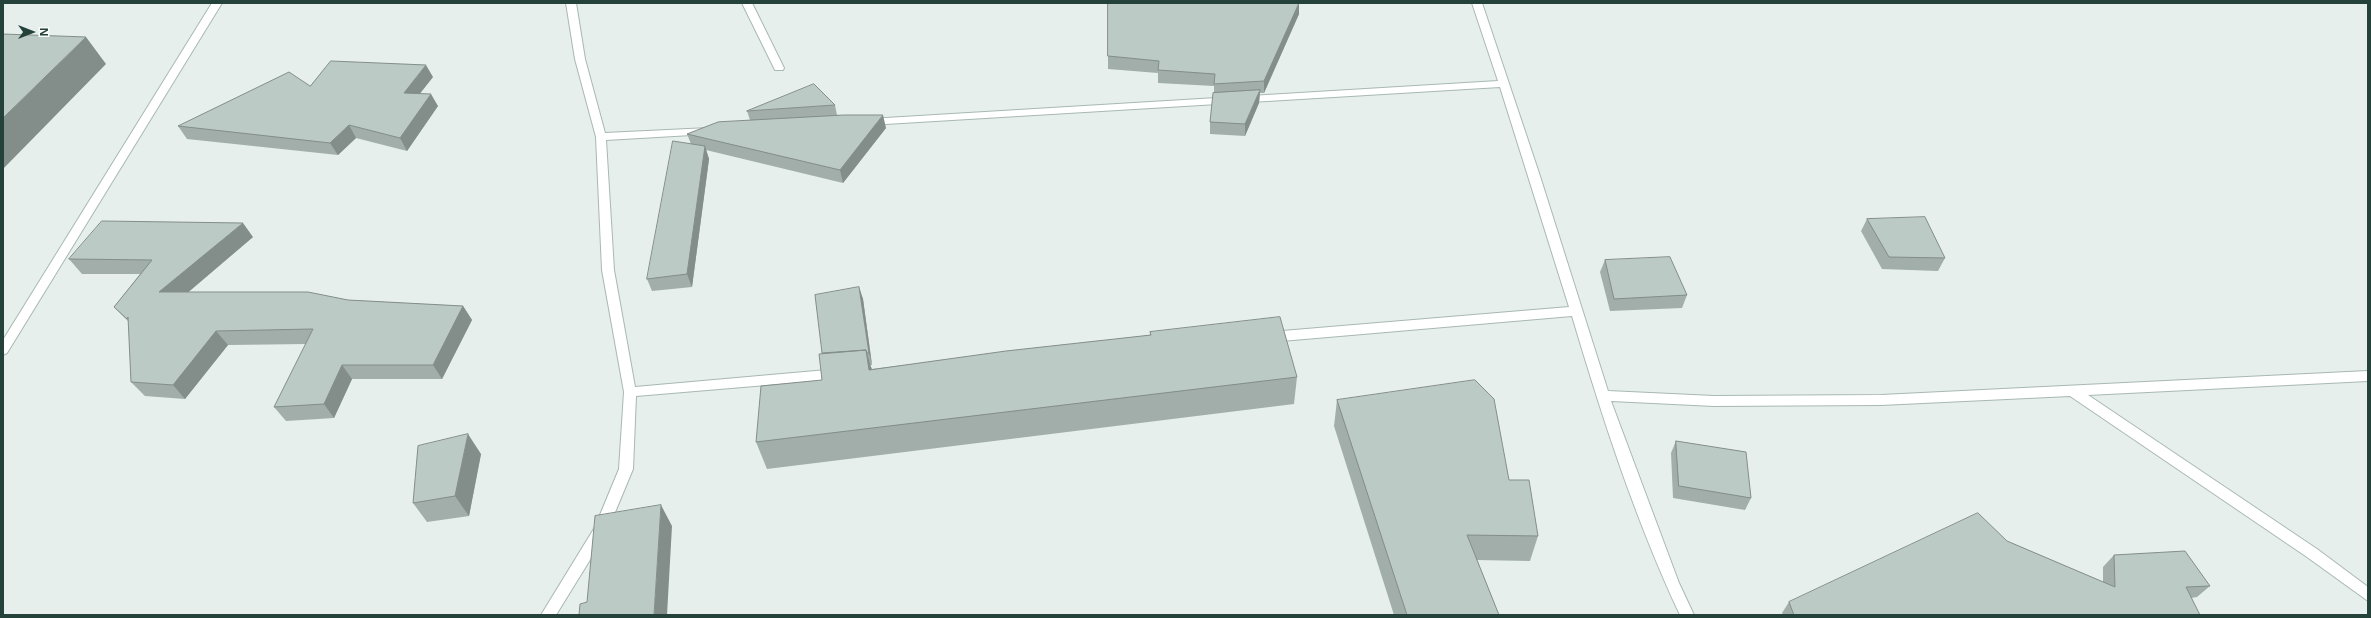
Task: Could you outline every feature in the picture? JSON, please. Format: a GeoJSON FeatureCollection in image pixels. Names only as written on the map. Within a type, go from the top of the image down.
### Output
{"type":"FeatureCollection","features":[{"type":"Feature","properties":{"kind":"street"},"geometry":{"type":"LineString","coordinates":[[3,350],[217,3]]}},
{"type":"Feature","properties":{"kind":"street"},"geometry":{"type":"LineString","coordinates":[[548,615],[601,530],[626,469],[630,392],[608,270],[600,138],[580,59],[571,3]]}},
{"type":"Feature","properties":{"kind":"street"},"geometry":{"type":"LineString","coordinates":[[747,3],[779,68]]}},
{"type":"Feature","properties":{"kind":"street"},"geometry":{"type":"LineString","coordinates":[[1477,3],[1503,84],[1534,172],[1629,471],[1672,583],[1687,615]]}},
{"type":"Feature","properties":{"kind":"street"},"geometry":{"type":"LineString","coordinates":[[862,122],[1503,84]]}},
{"type":"Feature","properties":{"kind":"street"},"geometry":{"type":"LineString","coordinates":[[600,138],[719,130]]}},
{"type":"Feature","properties":{"kind":"street"},"geometry":{"type":"LineString","coordinates":[[1259,338],[1578,311]]}},
{"type":"Feature","properties":{"kind":"street"},"geometry":{"type":"LineString","coordinates":[[630,392],[853,373]]}},
{"type":"Feature","properties":{"kind":"street"},"geometry":{"type":"LineString","coordinates":[[1604,396],[1714,401],[1873,400],[2368,376]]}},
{"type":"Feature","properties":{"kind":"street"},"geometry":{"type":"LineString","coordinates":[[2071,390],[2312,553],[2368,595]]}},
{"type":"Feature","properties":{"kind":"building"},"geometry":{"type":"Polygon","coordinates":[[[1108,3],[1299,3],[1264,81],[1214,84],[1215,74],[1158,70],[1159,61],[1108,56],[1108,3]]]}},
{"type":"Feature","properties":{"kind":"building"},"geometry":{"type":"Polygon","coordinates":[[[3,34],[86,37],[3,118],[3,34]]]}},
{"type":"Feature","properties":{"kind":"building"},"geometry":{"type":"Polygon","coordinates":[[[331,61],[426,65],[404,93],[431,94],[400,138],[349,125],[330,143],[178,126],[289,72],[310,86],[331,61]]]}},
{"type":"Feature","properties":{"kind":"building"},"geometry":{"type":"Polygon","coordinates":[[[814,84],[835,105],[747,111],[814,84]]]}},
{"type":"Feature","properties":{"kind":"building"},"geometry":{"type":"Polygon","coordinates":[[[1260,90],[1245,124],[1210,122],[1213,93],[1260,90]]]}},
{"type":"Feature","properties":{"kind":"building"},"geometry":{"type":"Polygon","coordinates":[[[844,115],[883,115],[840,170],[687,134],[718,122],[844,115]]]}},
{"type":"Feature","properties":{"kind":"building"},"geometry":{"type":"Polygon","coordinates":[[[673,141],[705,146],[687,274],[647,279],[673,141]]]}},
{"type":"Feature","properties":{"kind":"building"},"geometry":{"type":"Polygon","coordinates":[[[1925,217],[1945,258],[1889,257],[1867,219],[1925,217]]]}},
{"type":"Feature","properties":{"kind":"building"},"geometry":{"type":"Polygon","coordinates":[[[102,221],[243,223],[159,292],[308,292],[348,300],[463,306],[433,365],[342,365],[324,404],[274,407],[313,329],[216,331],[173,385],[131,382],[128,317],[127,319],[114,307],[152,260],[69,259],[102,221]]]}},
{"type":"Feature","properties":{"kind":"building"},"geometry":{"type":"Polygon","coordinates":[[[1670,257],[1687,295],[1614,299],[1605,260],[1670,257]]]}},
{"type":"Feature","properties":{"kind":"building"},"geometry":{"type":"Polygon","coordinates":[[[859,287],[869,353],[867,353],[866,350],[822,353],[815,295],[859,287]]]}},
{"type":"Feature","properties":{"kind":"building"},"geometry":{"type":"Polygon","coordinates":[[[1280,317],[1297,377],[756,442],[761,386],[822,380],[819,354],[866,350],[869,370],[1006,351],[1151,335],[1150,332],[1280,317]]]}},
{"type":"Feature","properties":{"kind":"building"},"geometry":{"type":"Polygon","coordinates":[[[1475,380],[1494,399],[1509,480],[1529,480],[1538,536],[1467,535],[1499,615],[1407,615],[1337,400],[1475,380]]]}},
{"type":"Feature","properties":{"kind":"building"},"geometry":{"type":"Polygon","coordinates":[[[468,434],[455,496],[413,503],[418,446],[468,434]]]}},
{"type":"Feature","properties":{"kind":"building"},"geometry":{"type":"Polygon","coordinates":[[[1676,441],[1746,452],[1751,498],[1679,486],[1676,441]]]}},
{"type":"Feature","properties":{"kind":"building"},"geometry":{"type":"Polygon","coordinates":[[[661,505],[654,615],[579,615],[580,604],[587,602],[595,516],[661,505]]]}},
{"type":"Feature","properties":{"kind":"building"},"geometry":{"type":"Polygon","coordinates":[[[1978,513],[2007,541],[2115,587],[2114,555],[2185,551],[2210,586],[2186,587],[2200,615],[1794,615],[1789,602],[1978,513]]]}}]}
